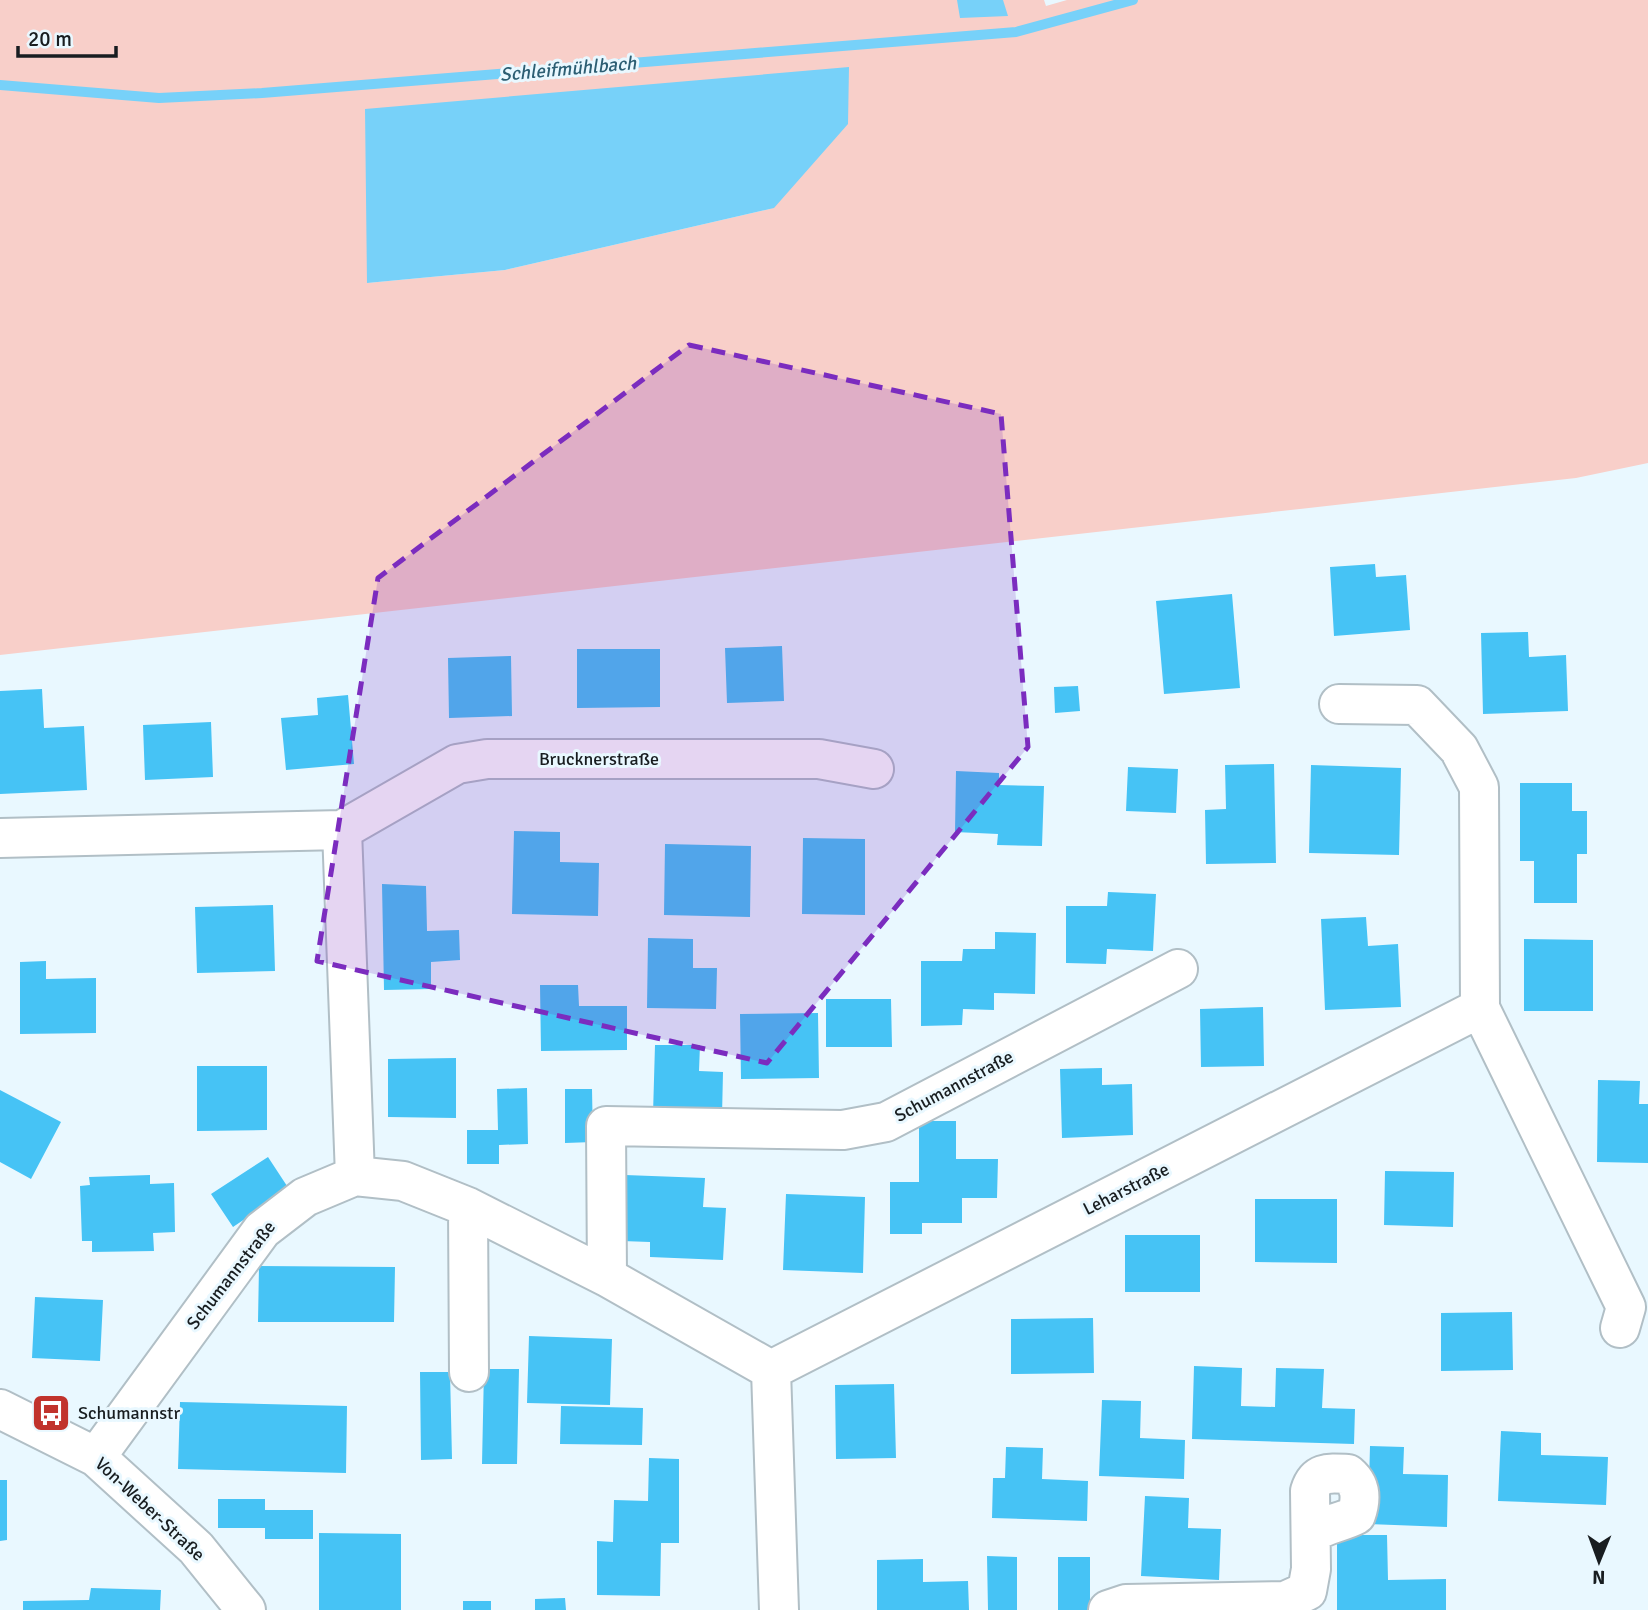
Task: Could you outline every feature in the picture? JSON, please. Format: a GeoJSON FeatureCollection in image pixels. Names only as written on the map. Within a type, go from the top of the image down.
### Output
{"type":"FeatureCollection","features":[{"type":"Feature","properties":{"kind":"street"},"geometry":{"type":"LineString","coordinates":[[1339,704],[1417,705],[1459,749],[1479,786],[1480,1009],[1626,1307],[1620,1328]]}},
{"type":"Feature","properties":{"kind":"street","name":"Brucknerstraße"},"geometry":{"type":"LineString","coordinates":[[0,838],[342,830],[457,764],[487,759],[819,758],[874,769]]}},
{"type":"Feature","properties":{"kind":"street"},"geometry":{"type":"LineString","coordinates":[[342,830],[355,1176]]}},
{"type":"Feature","properties":{"kind":"street","name":"Schumannstraße"},"geometry":{"type":"LineString","coordinates":[[607,1277],[606,1126],[627,1112],[843,1130],[886,1122],[1178,969]]}},
{"type":"Feature","properties":{"kind":"street","name":"Leharstraße"},"geometry":{"type":"LineString","coordinates":[[771,1370],[1480,1009]]}},
{"type":"Feature","properties":{"kind":"street","name":"Schumannstraße"},"geometry":{"type":"LineString","coordinates":[[96,1457],[262,1230],[305,1197],[355,1176],[403,1181],[468,1207],[607,1277],[771,1370]]}},
{"type":"Feature","properties":{"kind":"street"},"geometry":{"type":"LineString","coordinates":[[468,1207],[469,1372]]}},
{"type":"Feature","properties":{"kind":"street"},"geometry":{"type":"LineString","coordinates":[[771,1370],[779,1610]]}},
{"type":"Feature","properties":{"kind":"street","name":"Von-Weber-Straße"},"geometry":{"type":"LineString","coordinates":[[0,1409],[96,1457],[196,1548],[246,1610]]}},
{"type":"Feature","properties":{"kind":"street"},"geometry":{"type":"LineString","coordinates":[[1108,1610],[1126,1604],[1285,1601],[1307,1591],[1311,1535]]}},
{"type":"Feature","properties":{"kind":"highlighted area"},"geometry":{"type":"Polygon","coordinates":[[[689,345],[1001,414],[1028,747],[767,1063],[317,961],[378,578],[689,345]]]}},
{"type":"Feature","properties":{"kind":"shaded area"},"geometry":{"type":"Polygon","coordinates":[[[0,0],[1044,0],[1046,6],[1067,0],[1648,0],[1648,463],[1576,478],[0,655],[0,0]],[[774,208],[367,283],[505,270],[774,208]]]}},
{"type":"Feature","properties":{"kind":"water"},"geometry":{"type":"Polygon","coordinates":[[[957,0],[1003,0],[1008,16],[960,18],[957,0]]]}},
{"type":"Feature","properties":{"kind":"water"},"geometry":{"type":"Polygon","coordinates":[[[849,67],[848,124],[774,208],[505,270],[367,283],[365,109],[849,67]]]}},
{"type":"Feature","properties":{"kind":"building"},"geometry":{"type":"Polygon","coordinates":[[[1375,564],[1376,577],[1406,575],[1410,630],[1334,636],[1330,567],[1375,564]]]}},
{"type":"Feature","properties":{"kind":"building"},"geometry":{"type":"Polygon","coordinates":[[[1232,594],[1240,688],[1164,694],[1156,601],[1232,594]]]}},
{"type":"Feature","properties":{"kind":"building"},"geometry":{"type":"Polygon","coordinates":[[[1528,632],[1529,657],[1566,655],[1568,711],[1483,714],[1481,633],[1528,632]]]}},
{"type":"Feature","properties":{"kind":"building"},"geometry":{"type":"Polygon","coordinates":[[[782,646],[784,701],[727,703],[725,648],[782,646]]]}},
{"type":"Feature","properties":{"kind":"building"},"geometry":{"type":"Polygon","coordinates":[[[577,649],[660,649],[660,707],[577,708],[577,649]]]}},
{"type":"Feature","properties":{"kind":"building"},"geometry":{"type":"Polygon","coordinates":[[[511,656],[512,716],[449,718],[448,658],[511,656]]]}},
{"type":"Feature","properties":{"kind":"building"},"geometry":{"type":"Polygon","coordinates":[[[1078,686],[1080,711],[1055,713],[1054,687],[1078,686]]]}},
{"type":"Feature","properties":{"kind":"building"},"geometry":{"type":"Polygon","coordinates":[[[42,689],[44,728],[84,726],[87,790],[0,794],[0,691],[42,689]]]}},
{"type":"Feature","properties":{"kind":"building"},"geometry":{"type":"Polygon","coordinates":[[[348,695],[354,764],[286,770],[281,718],[318,715],[317,698],[348,695]]]}},
{"type":"Feature","properties":{"kind":"building"},"geometry":{"type":"Polygon","coordinates":[[[211,722],[213,777],[145,780],[143,725],[211,722]]]}},
{"type":"Feature","properties":{"kind":"building"},"geometry":{"type":"Polygon","coordinates":[[[1274,764],[1276,863],[1206,864],[1205,810],[1226,809],[1225,765],[1274,764]]]}},
{"type":"Feature","properties":{"kind":"building"},"geometry":{"type":"Polygon","coordinates":[[[1311,765],[1401,768],[1399,855],[1309,853],[1311,765]]]}},
{"type":"Feature","properties":{"kind":"building"},"geometry":{"type":"Polygon","coordinates":[[[1128,767],[1178,769],[1176,813],[1126,811],[1128,767]]]}},
{"type":"Feature","properties":{"kind":"building"},"geometry":{"type":"Polygon","coordinates":[[[956,771],[999,773],[999,785],[1044,786],[1042,846],[997,845],[998,834],[955,832],[956,771]]]}},
{"type":"Feature","properties":{"kind":"building"},"geometry":{"type":"Polygon","coordinates":[[[1520,783],[1572,783],[1572,811],[1587,811],[1587,854],[1577,854],[1577,903],[1534,903],[1534,861],[1520,861],[1520,783]]]}},
{"type":"Feature","properties":{"kind":"building"},"geometry":{"type":"Polygon","coordinates":[[[514,831],[560,832],[560,862],[599,863],[598,916],[512,914],[514,831]]]}},
{"type":"Feature","properties":{"kind":"building"},"geometry":{"type":"Polygon","coordinates":[[[803,838],[865,839],[865,915],[802,914],[803,838]]]}},
{"type":"Feature","properties":{"kind":"building"},"geometry":{"type":"Polygon","coordinates":[[[665,844],[751,846],[750,917],[664,915],[665,844]]]}},
{"type":"Feature","properties":{"kind":"building"},"geometry":{"type":"Polygon","coordinates":[[[382,884],[426,886],[427,931],[459,930],[460,960],[431,962],[431,989],[384,990],[382,884]]]}},
{"type":"Feature","properties":{"kind":"building"},"geometry":{"type":"Polygon","coordinates":[[[1108,892],[1156,894],[1153,951],[1107,949],[1106,964],[1066,963],[1066,906],[1107,906],[1108,892]]]}},
{"type":"Feature","properties":{"kind":"building"},"geometry":{"type":"Polygon","coordinates":[[[273,905],[275,971],[197,973],[195,907],[273,905]]]}},
{"type":"Feature","properties":{"kind":"building"},"geometry":{"type":"Polygon","coordinates":[[[1366,917],[1368,946],[1398,944],[1401,1007],[1325,1010],[1321,919],[1366,917]]]}},
{"type":"Feature","properties":{"kind":"building"},"geometry":{"type":"Polygon","coordinates":[[[995,932],[1036,933],[1035,994],[994,993],[994,1010],[963,1009],[962,1025],[921,1026],[921,961],[962,961],[963,949],[995,949],[995,932]]]}},
{"type":"Feature","properties":{"kind":"building"},"geometry":{"type":"Polygon","coordinates":[[[648,938],[693,939],[693,968],[717,968],[716,1009],[647,1008],[648,938]]]}},
{"type":"Feature","properties":{"kind":"building"},"geometry":{"type":"Polygon","coordinates":[[[1524,939],[1593,940],[1593,1011],[1524,1011],[1524,939]]]}},
{"type":"Feature","properties":{"kind":"building"},"geometry":{"type":"Polygon","coordinates":[[[46,961],[46,979],[96,978],[96,1033],[20,1034],[20,962],[46,961]]]}},
{"type":"Feature","properties":{"kind":"building"},"geometry":{"type":"Polygon","coordinates":[[[540,985],[578,985],[579,1006],[627,1006],[627,1050],[541,1051],[540,985]]]}},
{"type":"Feature","properties":{"kind":"building"},"geometry":{"type":"Polygon","coordinates":[[[826,999],[891,999],[892,1047],[826,1047],[826,999]]]}},
{"type":"Feature","properties":{"kind":"building"},"geometry":{"type":"Polygon","coordinates":[[[1263,1007],[1264,1066],[1201,1067],[1200,1009],[1263,1007]]]}},
{"type":"Feature","properties":{"kind":"building"},"geometry":{"type":"Polygon","coordinates":[[[818,1013],[819,1078],[741,1079],[740,1014],[818,1013]]]}},
{"type":"Feature","properties":{"kind":"building"},"geometry":{"type":"Polygon","coordinates":[[[655,1045],[700,1045],[699,1071],[723,1072],[722,1116],[653,1114],[655,1045]]]}},
{"type":"Feature","properties":{"kind":"building"},"geometry":{"type":"Polygon","coordinates":[[[456,1058],[456,1118],[388,1117],[388,1059],[456,1058]]]}},
{"type":"Feature","properties":{"kind":"building"},"geometry":{"type":"Polygon","coordinates":[[[197,1066],[267,1066],[267,1130],[197,1131],[197,1066]]]}},
{"type":"Feature","properties":{"kind":"building"},"geometry":{"type":"Polygon","coordinates":[[[1102,1068],[1102,1085],[1132,1084],[1133,1135],[1062,1138],[1060,1069],[1102,1068]]]}},
{"type":"Feature","properties":{"kind":"building"},"geometry":{"type":"Polygon","coordinates":[[[1598,1080],[1640,1081],[1639,1104],[1648,1104],[1648,1163],[1597,1162],[1598,1080]]]}},
{"type":"Feature","properties":{"kind":"building"},"geometry":{"type":"Polygon","coordinates":[[[527,1088],[528,1144],[499,1145],[499,1164],[467,1164],[467,1130],[498,1130],[497,1089],[527,1088]]]}},
{"type":"Feature","properties":{"kind":"building"},"geometry":{"type":"Polygon","coordinates":[[[565,1089],[592,1089],[593,1142],[565,1143],[565,1089]]]}},
{"type":"Feature","properties":{"kind":"building"},"geometry":{"type":"Polygon","coordinates":[[[0,1090],[61,1122],[31,1179],[0,1162],[0,1090]]]}},
{"type":"Feature","properties":{"kind":"building"},"geometry":{"type":"Polygon","coordinates":[[[919,1121],[956,1121],[956,1159],[998,1159],[997,1198],[962,1198],[962,1223],[922,1223],[922,1234],[890,1234],[890,1182],[919,1182],[919,1121]]]}},
{"type":"Feature","properties":{"kind":"building"},"geometry":{"type":"Polygon","coordinates":[[[268,1157],[289,1189],[233,1227],[211,1194],[268,1157]]]}},
{"type":"Feature","properties":{"kind":"building"},"geometry":{"type":"Polygon","coordinates":[[[1385,1171],[1454,1172],[1453,1227],[1384,1225],[1385,1171]]]}},
{"type":"Feature","properties":{"kind":"building"},"geometry":{"type":"Polygon","coordinates":[[[150,1175],[150,1184],[174,1183],[175,1232],[153,1233],[154,1251],[92,1252],[92,1241],[82,1241],[80,1186],[90,1185],[89,1177],[150,1175]]]}},
{"type":"Feature","properties":{"kind":"building"},"geometry":{"type":"Polygon","coordinates":[[[625,1175],[705,1178],[703,1207],[726,1208],[723,1260],[650,1257],[650,1242],[622,1241],[625,1175]]]}},
{"type":"Feature","properties":{"kind":"building"},"geometry":{"type":"Polygon","coordinates":[[[786,1194],[865,1197],[863,1273],[783,1270],[786,1194]]]}},
{"type":"Feature","properties":{"kind":"building"},"geometry":{"type":"Polygon","coordinates":[[[1255,1199],[1337,1199],[1337,1263],[1255,1262],[1255,1199]]]}},
{"type":"Feature","properties":{"kind":"building"},"geometry":{"type":"Polygon","coordinates":[[[1125,1235],[1200,1235],[1200,1292],[1125,1292],[1125,1235]]]}},
{"type":"Feature","properties":{"kind":"building"},"geometry":{"type":"Polygon","coordinates":[[[259,1266],[395,1267],[394,1322],[258,1322],[259,1266]]]}},
{"type":"Feature","properties":{"kind":"building"},"geometry":{"type":"Polygon","coordinates":[[[35,1297],[103,1300],[100,1361],[32,1358],[35,1297]]]}},
{"type":"Feature","properties":{"kind":"building"},"geometry":{"type":"Polygon","coordinates":[[[1512,1312],[1513,1370],[1441,1371],[1441,1313],[1512,1312]]]}},
{"type":"Feature","properties":{"kind":"building"},"geometry":{"type":"Polygon","coordinates":[[[1093,1318],[1094,1373],[1011,1374],[1011,1319],[1093,1318]]]}},
{"type":"Feature","properties":{"kind":"building"},"geometry":{"type":"Polygon","coordinates":[[[529,1336],[612,1339],[610,1405],[527,1403],[529,1336]]]}},
{"type":"Feature","properties":{"kind":"building"},"geometry":{"type":"Polygon","coordinates":[[[1194,1366],[1242,1368],[1241,1406],[1275,1407],[1276,1368],[1324,1369],[1322,1408],[1355,1409],[1354,1444],[1192,1439],[1194,1366]]]}},
{"type":"Feature","properties":{"kind":"building"},"geometry":{"type":"Polygon","coordinates":[[[484,1369],[519,1369],[517,1464],[482,1464],[484,1369]]]}},
{"type":"Feature","properties":{"kind":"building"},"geometry":{"type":"Polygon","coordinates":[[[420,1372],[450,1372],[452,1459],[421,1460],[420,1372]]]}},
{"type":"Feature","properties":{"kind":"building"},"geometry":{"type":"Polygon","coordinates":[[[894,1384],[896,1458],[836,1459],[835,1385],[894,1384]]]}},
{"type":"Feature","properties":{"kind":"building"},"geometry":{"type":"Polygon","coordinates":[[[1102,1400],[1141,1401],[1140,1438],[1185,1440],[1184,1479],[1099,1476],[1102,1400]]]}},
{"type":"Feature","properties":{"kind":"building"},"geometry":{"type":"Polygon","coordinates":[[[180,1402],[347,1406],[346,1473],[178,1469],[180,1402]]]}},
{"type":"Feature","properties":{"kind":"building"},"geometry":{"type":"Polygon","coordinates":[[[561,1406],[643,1408],[642,1445],[560,1444],[561,1406]]]}},
{"type":"Feature","properties":{"kind":"building"},"geometry":{"type":"Polygon","coordinates":[[[1501,1431],[1541,1433],[1541,1455],[1608,1457],[1606,1505],[1498,1501],[1501,1431]]]}},
{"type":"Feature","properties":{"kind":"building"},"geometry":{"type":"Polygon","coordinates":[[[1370,1446],[1404,1447],[1403,1474],[1448,1475],[1447,1527],[1368,1524],[1370,1446]]]}},
{"type":"Feature","properties":{"kind":"building"},"geometry":{"type":"Polygon","coordinates":[[[1006,1447],[1043,1448],[1042,1479],[1088,1481],[1087,1521],[992,1518],[993,1478],[1005,1478],[1006,1447]]]}},
{"type":"Feature","properties":{"kind":"building"},"geometry":{"type":"Polygon","coordinates":[[[649,1458],[679,1459],[679,1543],[661,1543],[660,1596],[597,1595],[597,1541],[613,1542],[614,1500],[648,1501],[649,1458]]]}},
{"type":"Feature","properties":{"kind":"building"},"geometry":{"type":"Polygon","coordinates":[[[0,1480],[7,1480],[7,1540],[0,1541],[0,1480]]]}},
{"type":"Feature","properties":{"kind":"building"},"geometry":{"type":"Polygon","coordinates":[[[1145,1496],[1189,1498],[1188,1528],[1221,1529],[1219,1580],[1141,1576],[1145,1496]]]}},
{"type":"Feature","properties":{"kind":"building"},"geometry":{"type":"Polygon","coordinates":[[[218,1499],[265,1499],[265,1510],[313,1510],[313,1539],[265,1539],[265,1528],[218,1528],[218,1499]]]}},
{"type":"Feature","properties":{"kind":"building"},"geometry":{"type":"Polygon","coordinates":[[[319,1533],[401,1534],[401,1610],[319,1610],[319,1533]]]}},
{"type":"Feature","properties":{"kind":"building"},"geometry":{"type":"Polygon","coordinates":[[[1337,1535],[1387,1535],[1388,1580],[1446,1579],[1446,1610],[1337,1610],[1337,1535]]]}},
{"type":"Feature","properties":{"kind":"building"},"geometry":{"type":"Polygon","coordinates":[[[987,1556],[1017,1557],[1017,1610],[988,1610],[987,1556]]]}},
{"type":"Feature","properties":{"kind":"building"},"geometry":{"type":"Polygon","coordinates":[[[1058,1557],[1090,1557],[1090,1610],[1058,1610],[1058,1557]]]}},
{"type":"Feature","properties":{"kind":"building"},"geometry":{"type":"Polygon","coordinates":[[[923,1559],[923,1582],[968,1581],[969,1610],[877,1610],[877,1560],[923,1559]]]}},
{"type":"Feature","properties":{"kind":"building"},"geometry":{"type":"Polygon","coordinates":[[[91,1588],[161,1590],[160,1610],[23,1610],[23,1601],[89,1600],[91,1588]]]}},
{"type":"Feature","properties":{"kind":"building"},"geometry":{"type":"Polygon","coordinates":[[[565,1598],[566,1610],[535,1610],[535,1599],[565,1598]]]}},
{"type":"Feature","properties":{"kind":"building"},"geometry":{"type":"Polygon","coordinates":[[[463,1601],[491,1601],[491,1610],[463,1610],[463,1601]]]}},
{"type":"Feature","properties":{"kind":"waterway","name":"Schleifmühlbach"},"geometry":{"type":"LineString","coordinates":[[0,85],[159,98],[262,93],[1016,32],[1133,0]]}},
{"type":"Feature","properties":{"kind":"place","name":"Schumannstr"},"geometry":{"type":"Point","coordinates":[51,1413]}}]}
